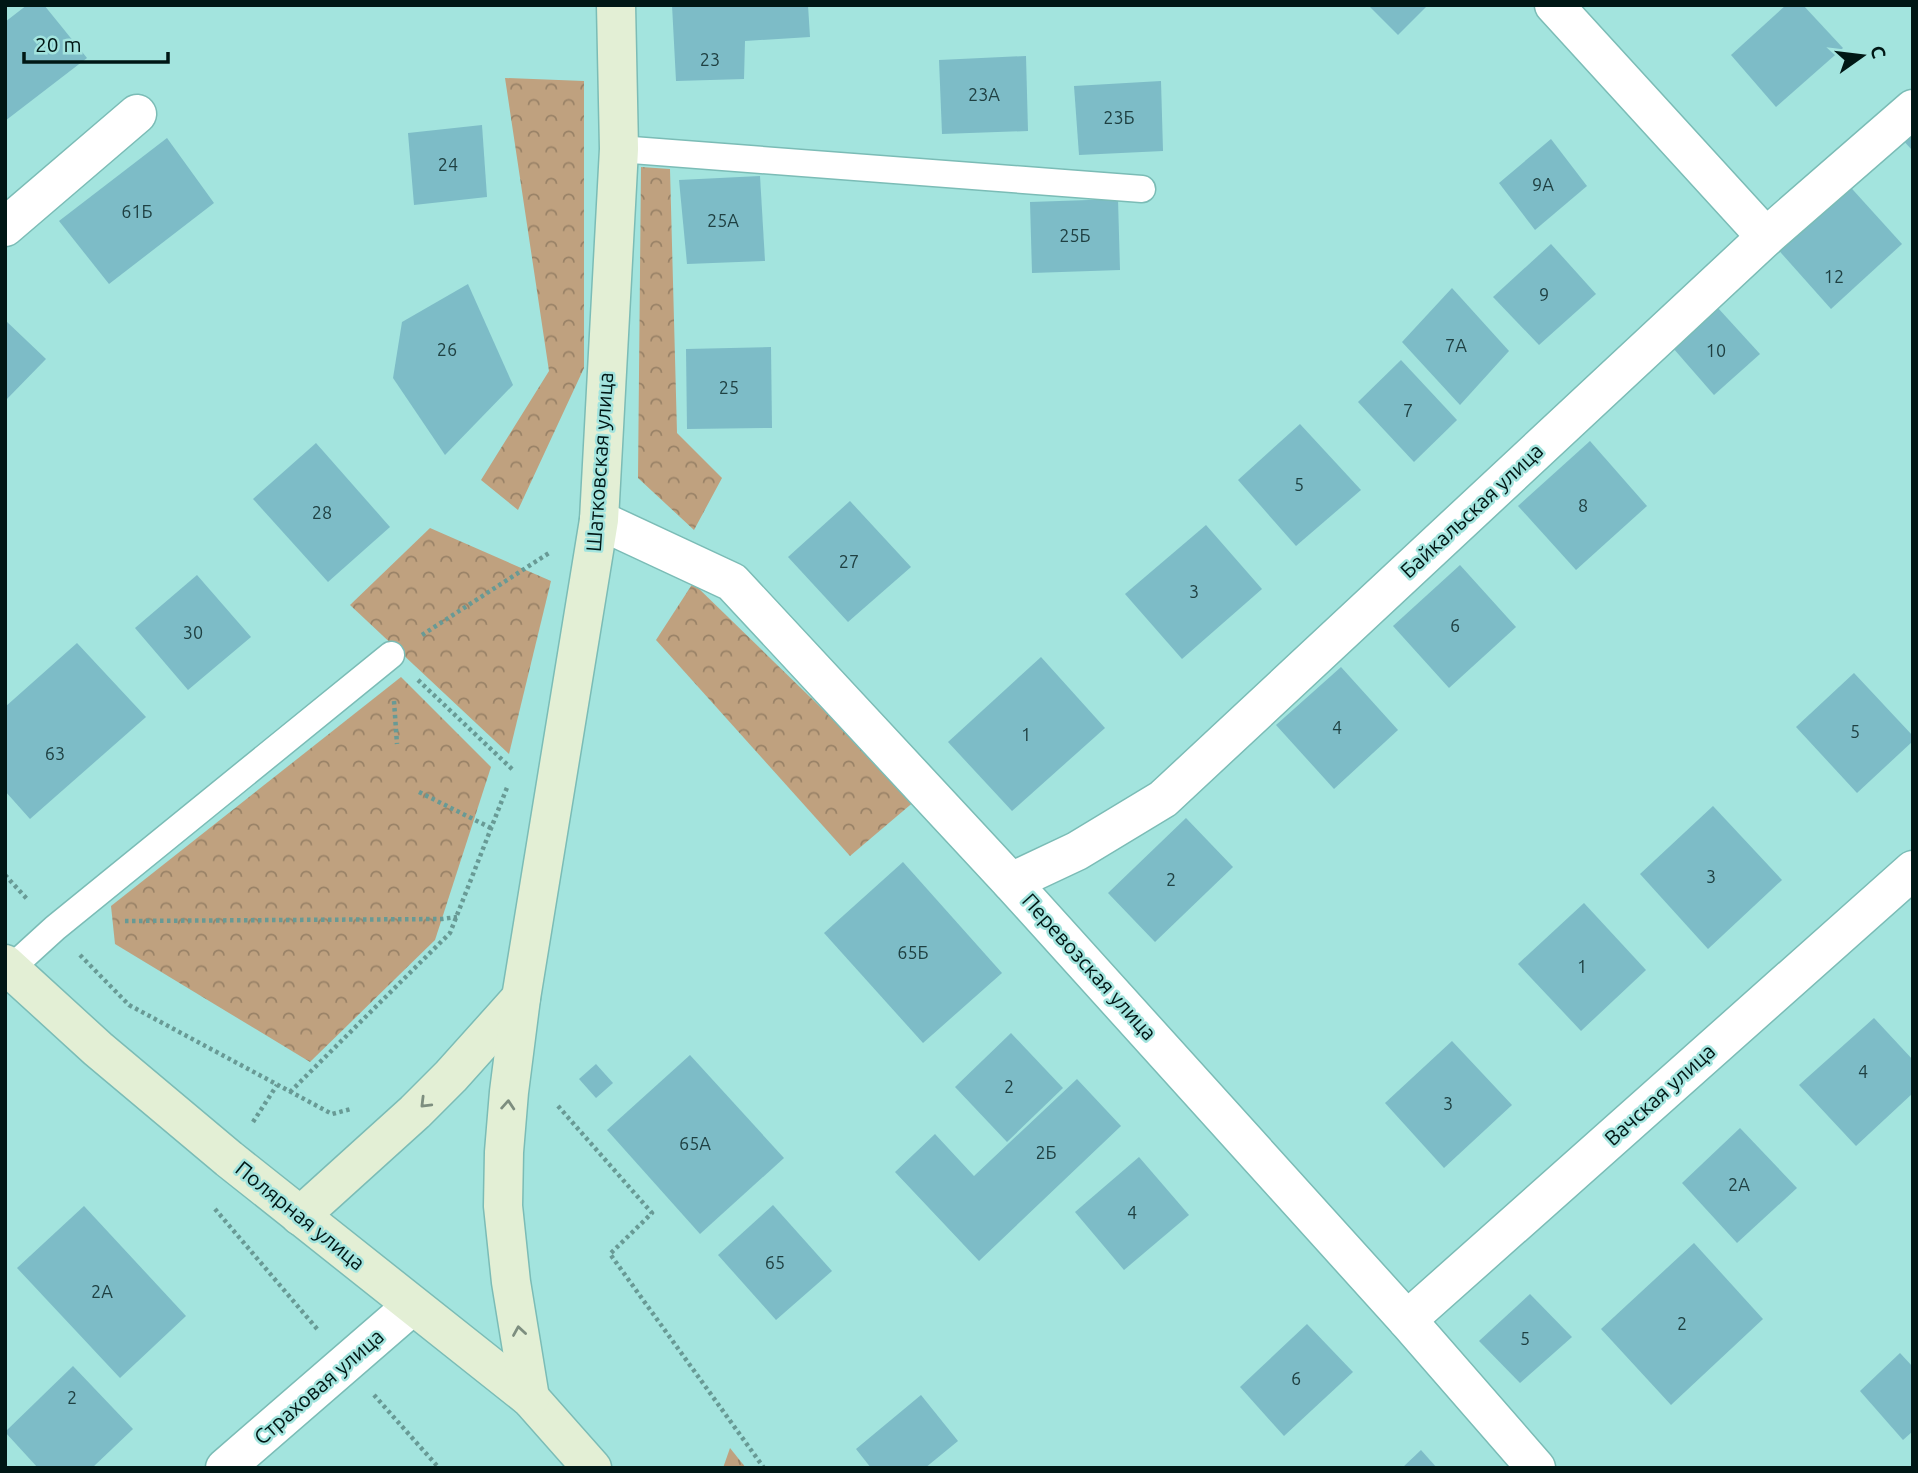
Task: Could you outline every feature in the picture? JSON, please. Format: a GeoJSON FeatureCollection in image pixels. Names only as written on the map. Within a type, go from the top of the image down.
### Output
{"type":"FeatureCollection","features":[{"type":"Feature","properties":{"kind":"street","name":"Шатковская улица"},"geometry":{"type":"LineString","coordinates":[[530,1398],[511,1282],[503,1206],[508,1104],[521,998],[599,520],[619,149],[616,5]]}},
{"type":"Feature","properties":{"kind":"street"},"geometry":{"type":"LineString","coordinates":[[1554,5],[1766,237]]}},
{"type":"Feature","properties":{"kind":"street","name":"Байкальская улица"},"geometry":{"type":"LineString","coordinates":[[1012,882],[1077,851],[1163,799],[1766,237],[1913,109]]}},
{"type":"Feature","properties":{"kind":"street"},"geometry":{"type":"LineString","coordinates":[[5,227],[137,114]]}},
{"type":"Feature","properties":{"kind":"street","name":"Перевозская улица"},"geometry":{"type":"LineString","coordinates":[[599,520],[732,582],[1012,882],[1407,1320],[1536,1468]]}},
{"type":"Feature","properties":{"kind":"street","name":"Вачская улица"},"geometry":{"type":"LineString","coordinates":[[1407,1320],[1913,870]]}},
{"type":"Feature","properties":{"kind":"street","name":"Полярная улица"},"geometry":{"type":"LineString","coordinates":[[7,968],[98,1049],[300,1216],[530,1398],[592,1468]]}},
{"type":"Feature","properties":{"kind":"street"},"geometry":{"type":"LineString","coordinates":[[300,1216],[415,1112],[521,998]]}},
{"type":"Feature","properties":{"kind":"street","name":"Страховая улица"},"geometry":{"type":"LineString","coordinates":[[225,1468],[412,1306]]}},
{"type":"Feature","properties":{"kind":"lane"},"geometry":{"type":"LineString","coordinates":[[619,149],[1142,189]]}},
{"type":"Feature","properties":{"kind":"lane"},"geometry":{"type":"LineString","coordinates":[[7,968],[391,655]]}},
{"type":"Feature","properties":{"kind":"path"},"geometry":{"type":"LineString","coordinates":[[514,770],[391,655],[599,520]]}},
{"type":"Feature","properties":{"kind":"path"},"geometry":{"type":"LineString","coordinates":[[290,1092],[450,933],[514,770],[564,736]]}},
{"type":"Feature","properties":{"kind":"path"},"geometry":{"type":"LineString","coordinates":[[419,792],[491,828]]}},
{"type":"Feature","properties":{"kind":"path"},"geometry":{"type":"LineString","coordinates":[[5,875],[129,1005],[332,1114],[362,1106]]}},
{"type":"Feature","properties":{"kind":"path"},"geometry":{"type":"LineString","coordinates":[[55,928],[113,921],[457,917]]}},
{"type":"Feature","properties":{"kind":"path"},"geometry":{"type":"LineString","coordinates":[[558,1106],[652,1213],[610,1254],[764,1468]]}},
{"type":"Feature","properties":{"kind":"path"},"geometry":{"type":"LineString","coordinates":[[212,1204],[345,1363],[439,1468]]}},
{"type":"Feature","properties":{"kind":"green space"},"geometry":{"type":"Polygon","coordinates":[[[505,78],[584,81],[584,368],[518,510],[481,480],[549,371],[505,78]]]}},
{"type":"Feature","properties":{"kind":"green space"},"geometry":{"type":"Polygon","coordinates":[[[641,167],[670,169],[677,433],[722,478],[694,530],[638,478],[641,167]]]}},
{"type":"Feature","properties":{"kind":"green space"},"geometry":{"type":"Polygon","coordinates":[[[430,528],[551,581],[509,754],[350,605],[430,528]]]}},
{"type":"Feature","properties":{"kind":"green space"},"geometry":{"type":"Polygon","coordinates":[[[693,583],[916,800],[850,856],[656,640],[693,583]]]}},
{"type":"Feature","properties":{"kind":"green space"},"geometry":{"type":"Polygon","coordinates":[[[401,677],[491,767],[435,940],[310,1062],[115,944],[111,906],[401,677]]]}},
{"type":"Feature","properties":{"kind":"green space"},"geometry":{"type":"Polygon","coordinates":[[[730,1448],[746,1468],[723,1468],[730,1448]]]}},
{"type":"Feature","properties":{"kind":"building"},"geometry":{"type":"Polygon","coordinates":[[[27,5],[44,5],[87,58],[5,121],[5,22],[27,5]]]}},
{"type":"Feature","properties":{"kind":"building"},"geometry":{"type":"Polygon","coordinates":[[[672,5],[808,5],[810,37],[745,41],[744,79],[676,81],[672,5]]]}},
{"type":"Feature","properties":{"kind":"building"},"geometry":{"type":"Polygon","coordinates":[[[1368,5],[1428,5],[1398,35],[1368,5]]]}},
{"type":"Feature","properties":{"kind":"building"},"geometry":{"type":"Polygon","coordinates":[[[1786,5],[1803,5],[1843,48],[1776,107],[1731,55],[1786,5]]]}},
{"type":"Feature","properties":{"kind":"building"},"geometry":{"type":"Polygon","coordinates":[[[1026,56],[1028,131],[942,134],[939,60],[1026,56]]]}},
{"type":"Feature","properties":{"kind":"building"},"geometry":{"type":"Polygon","coordinates":[[[1161,81],[1163,151],[1079,155],[1074,86],[1161,81]]]}},
{"type":"Feature","properties":{"kind":"building"},"geometry":{"type":"Polygon","coordinates":[[[1913,122],[1913,151],[1898,135],[1913,122]]]}},
{"type":"Feature","properties":{"kind":"building"},"geometry":{"type":"Polygon","coordinates":[[[482,125],[487,197],[414,205],[408,133],[482,125]]]}},
{"type":"Feature","properties":{"kind":"building"},"geometry":{"type":"Polygon","coordinates":[[[167,138],[214,203],[109,284],[59,221],[167,138]]]}},
{"type":"Feature","properties":{"kind":"building"},"geometry":{"type":"Polygon","coordinates":[[[1551,139],[1587,186],[1535,230],[1499,183],[1551,139]]]}},
{"type":"Feature","properties":{"kind":"building"},"geometry":{"type":"Polygon","coordinates":[[[760,176],[765,261],[687,264],[679,180],[760,176]]]}},
{"type":"Feature","properties":{"kind":"building"},"geometry":{"type":"Polygon","coordinates":[[[1844,180],[1902,244],[1831,309],[1774,245],[1844,180]]]}},
{"type":"Feature","properties":{"kind":"building"},"geometry":{"type":"Polygon","coordinates":[[[1118,199],[1120,270],[1032,273],[1030,202],[1118,199]]]}},
{"type":"Feature","properties":{"kind":"building"},"geometry":{"type":"Polygon","coordinates":[[[1551,244],[1596,294],[1539,345],[1493,297],[1551,244]]]}},
{"type":"Feature","properties":{"kind":"building"},"geometry":{"type":"Polygon","coordinates":[[[468,284],[513,385],[445,455],[393,378],[402,322],[468,284]]]}},
{"type":"Feature","properties":{"kind":"building"},"geometry":{"type":"Polygon","coordinates":[[[1452,288],[1509,351],[1460,405],[1402,342],[1452,288]]]}},
{"type":"Feature","properties":{"kind":"building"},"geometry":{"type":"Polygon","coordinates":[[[1718,308],[1760,354],[1714,395],[1673,348],[1718,308]]]}},
{"type":"Feature","properties":{"kind":"building"},"geometry":{"type":"Polygon","coordinates":[[[5,320],[46,359],[5,401],[5,320]]]}},
{"type":"Feature","properties":{"kind":"building"},"geometry":{"type":"Polygon","coordinates":[[[771,347],[772,428],[687,429],[686,349],[771,347]]]}},
{"type":"Feature","properties":{"kind":"building"},"geometry":{"type":"Polygon","coordinates":[[[1401,360],[1457,420],[1414,462],[1358,402],[1401,360]]]}},
{"type":"Feature","properties":{"kind":"building"},"geometry":{"type":"Polygon","coordinates":[[[1300,424],[1361,490],[1296,546],[1238,480],[1300,424]]]}},
{"type":"Feature","properties":{"kind":"building"},"geometry":{"type":"Polygon","coordinates":[[[1590,441],[1647,506],[1576,570],[1518,506],[1590,441]]]}},
{"type":"Feature","properties":{"kind":"building"},"geometry":{"type":"Polygon","coordinates":[[[316,443],[390,527],[328,582],[253,499],[316,443]]]}},
{"type":"Feature","properties":{"kind":"building"},"geometry":{"type":"Polygon","coordinates":[[[850,501],[911,567],[848,622],[788,557],[850,501]]]}},
{"type":"Feature","properties":{"kind":"building"},"geometry":{"type":"Polygon","coordinates":[[[1206,525],[1262,589],[1182,659],[1125,594],[1206,525]]]}},
{"type":"Feature","properties":{"kind":"building"},"geometry":{"type":"Polygon","coordinates":[[[1460,565],[1516,627],[1449,688],[1393,626],[1460,565]]]}},
{"type":"Feature","properties":{"kind":"building"},"geometry":{"type":"Polygon","coordinates":[[[197,575],[251,637],[188,690],[135,628],[197,575]]]}},
{"type":"Feature","properties":{"kind":"building"},"geometry":{"type":"Polygon","coordinates":[[[77,643],[146,717],[30,819],[5,791],[5,707],[77,643]]]}},
{"type":"Feature","properties":{"kind":"building"},"geometry":{"type":"Polygon","coordinates":[[[1041,657],[1105,728],[1012,811],[948,742],[1041,657]]]}},
{"type":"Feature","properties":{"kind":"building"},"geometry":{"type":"Polygon","coordinates":[[[1341,667],[1398,730],[1334,789],[1276,725],[1341,667]]]}},
{"type":"Feature","properties":{"kind":"building"},"geometry":{"type":"Polygon","coordinates":[[[1854,673],[1913,736],[1913,741],[1857,793],[1796,727],[1854,673]]]}},
{"type":"Feature","properties":{"kind":"building"},"geometry":{"type":"Polygon","coordinates":[[[1713,806],[1782,880],[1708,949],[1640,874],[1713,806]]]}},
{"type":"Feature","properties":{"kind":"building"},"geometry":{"type":"Polygon","coordinates":[[[1186,818],[1233,867],[1155,942],[1108,893],[1186,818]]]}},
{"type":"Feature","properties":{"kind":"building"},"geometry":{"type":"Polygon","coordinates":[[[903,862],[1002,973],[923,1043],[824,933],[903,862]]]}},
{"type":"Feature","properties":{"kind":"building"},"geometry":{"type":"Polygon","coordinates":[[[1584,903],[1646,970],[1581,1031],[1518,964],[1584,903]]]}},
{"type":"Feature","properties":{"kind":"building"},"geometry":{"type":"Polygon","coordinates":[[[1874,1018],[1913,1060],[1913,1093],[1856,1146],[1799,1085],[1874,1018]]]}},
{"type":"Feature","properties":{"kind":"building"},"geometry":{"type":"Polygon","coordinates":[[[1011,1033],[1063,1088],[1007,1142],[955,1087],[1011,1033]]]}},
{"type":"Feature","properties":{"kind":"building"},"geometry":{"type":"Polygon","coordinates":[[[1452,1041],[1512,1105],[1444,1168],[1385,1103],[1452,1041]]]}},
{"type":"Feature","properties":{"kind":"building"},"geometry":{"type":"Polygon","coordinates":[[[690,1055],[784,1158],[700,1234],[607,1130],[690,1055]]]}},
{"type":"Feature","properties":{"kind":"building"},"geometry":{"type":"Polygon","coordinates":[[[596,1064],[613,1083],[596,1098],[579,1079],[596,1064]]]}},
{"type":"Feature","properties":{"kind":"building"},"geometry":{"type":"Polygon","coordinates":[[[1077,1079],[1121,1126],[979,1261],[895,1172],[935,1134],[974,1176],[1077,1079]]]}},
{"type":"Feature","properties":{"kind":"building"},"geometry":{"type":"Polygon","coordinates":[[[1740,1128],[1797,1188],[1737,1243],[1682,1183],[1740,1128]]]}},
{"type":"Feature","properties":{"kind":"building"},"geometry":{"type":"Polygon","coordinates":[[[1139,1157],[1189,1215],[1124,1270],[1075,1212],[1139,1157]]]}},
{"type":"Feature","properties":{"kind":"building"},"geometry":{"type":"Polygon","coordinates":[[[773,1205],[832,1271],[776,1320],[718,1255],[773,1205]]]}},
{"type":"Feature","properties":{"kind":"building"},"geometry":{"type":"Polygon","coordinates":[[[84,1206],[186,1316],[120,1378],[17,1268],[84,1206]]]}},
{"type":"Feature","properties":{"kind":"building"},"geometry":{"type":"Polygon","coordinates":[[[1694,1243],[1763,1319],[1671,1405],[1601,1329],[1694,1243]]]}},
{"type":"Feature","properties":{"kind":"building"},"geometry":{"type":"Polygon","coordinates":[[[1530,1294],[1572,1337],[1520,1383],[1479,1341],[1530,1294]]]}},
{"type":"Feature","properties":{"kind":"building"},"geometry":{"type":"Polygon","coordinates":[[[1307,1324],[1353,1372],[1284,1436],[1240,1387],[1307,1324]]]}},
{"type":"Feature","properties":{"kind":"building"},"geometry":{"type":"Polygon","coordinates":[[[1900,1353],[1913,1367],[1913,1431],[1903,1440],[1860,1391],[1900,1353]]]}},
{"type":"Feature","properties":{"kind":"building"},"geometry":{"type":"Polygon","coordinates":[[[73,1366],[133,1429],[92,1468],[38,1468],[5,1432],[73,1366]]]}},
{"type":"Feature","properties":{"kind":"building"},"geometry":{"type":"Polygon","coordinates":[[[921,1395],[958,1441],[925,1468],[871,1468],[856,1449],[921,1395]]]}},
{"type":"Feature","properties":{"kind":"building"},"geometry":{"type":"Polygon","coordinates":[[[1421,1450],[1437,1468],[1402,1468],[1421,1450]]]}}]}
